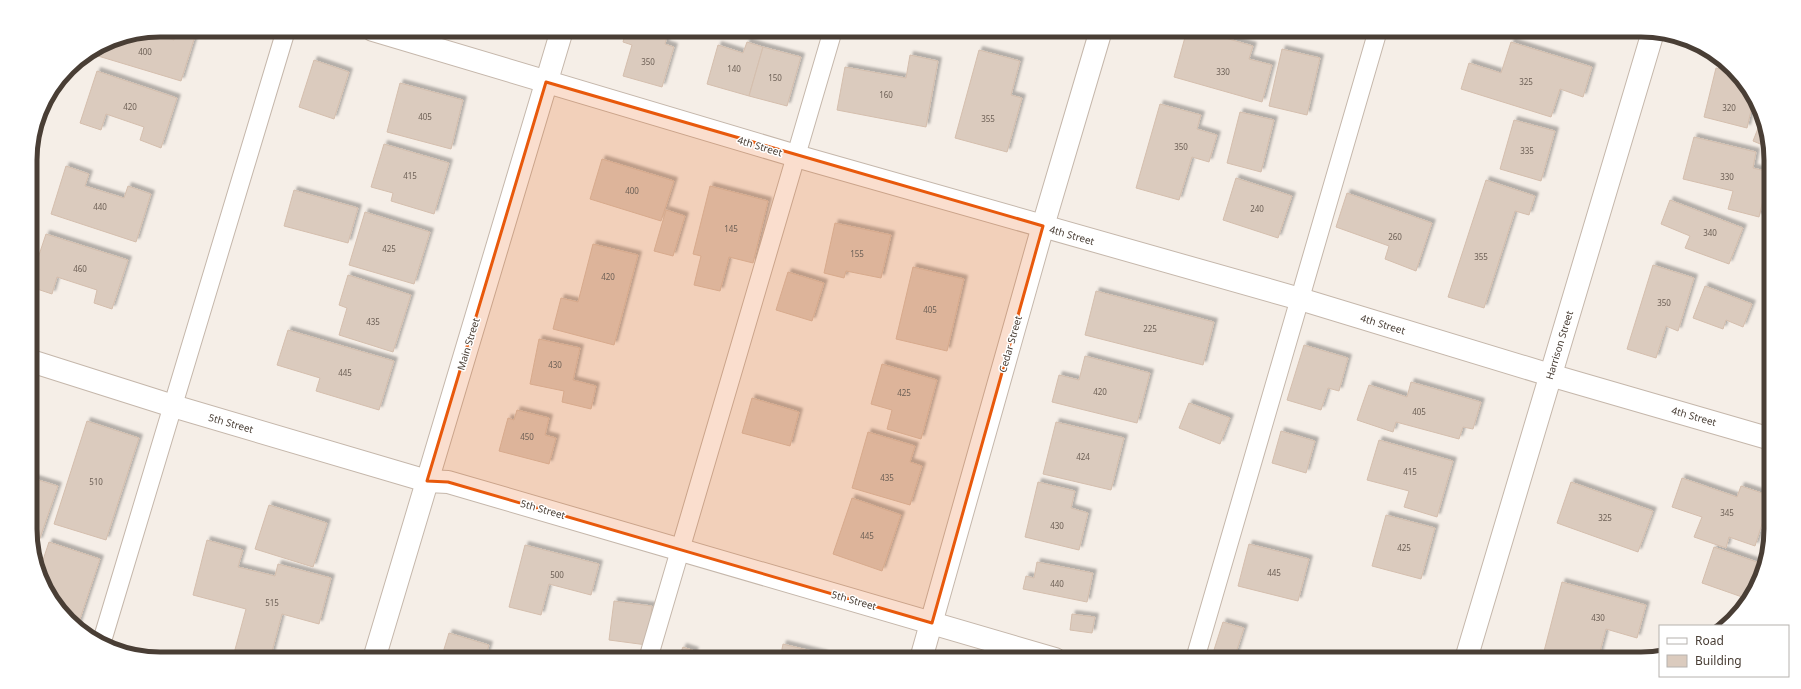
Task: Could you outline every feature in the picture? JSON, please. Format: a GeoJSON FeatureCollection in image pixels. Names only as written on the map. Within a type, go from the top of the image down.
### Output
{"type":"FeatureCollection","features":[{"type":"Feature","properties":{"kind":"street","name":"4th Street"},"geometry":{"type":"LineString","coordinates":[[396,37],[796,156],[1300,299],[1550,375],[1764,437]]}},
{"type":"Feature","properties":{"kind":"street","name":"Main Street"},"geometry":{"type":"LineString","coordinates":[[376,652],[560,37]]}},
{"type":"Feature","properties":{"kind":"street","name":"Cedar Street"},"geometry":{"type":"LineString","coordinates":[[923,652],[1043,226],[1099,37]]}},
{"type":"Feature","properties":{"kind":"street","name":"Harrison Street"},"geometry":{"type":"LineString","coordinates":[[1468,652],[1651,38]]}},
{"type":"Feature","properties":{"kind":"street","name":"5th Street"},"geometry":{"type":"LineString","coordinates":[[37,363],[173,406],[427,481],[448,482],[1031,652]]}},
{"type":"Feature","properties":{"kind":"lane"},"geometry":{"type":"LineString","coordinates":[[103,637],[284,37]]}},
{"type":"Feature","properties":{"kind":"lane"},"geometry":{"type":"LineString","coordinates":[[650,652],[831,37]]}},
{"type":"Feature","properties":{"kind":"lane"},"geometry":{"type":"LineString","coordinates":[[1197,652],[1376,37]]}},
{"type":"Feature","properties":{"kind":"highlighted area"},"geometry":{"type":"Polygon","coordinates":[[[546,82],[1043,226],[932,623],[448,482],[427,481],[546,82]]]}},
{"type":"Feature","properties":{"kind":"building"},"geometry":{"type":"Polygon","coordinates":[[[164,37],[174,40],[175,37],[195,37],[181,81],[98,56],[113,46],[136,39],[164,37]]]}},
{"type":"Feature","properties":{"kind":"building"},"geometry":{"type":"Polygon","coordinates":[[[624,37],[667,37],[665,44],[674,47],[662,87],[623,76],[632,45],[623,42],[624,37]]]}},
{"type":"Feature","properties":{"kind":"building"},"geometry":{"type":"Polygon","coordinates":[[[1185,37],[1222,37],[1253,46],[1249,59],[1272,65],[1262,102],[1174,77],[1185,37]]]}},
{"type":"Feature","properties":{"kind":"building"},"geometry":{"type":"Polygon","coordinates":[[[747,42],[763,47],[749,96],[707,84],[718,45],[743,53],[747,42]]]}},
{"type":"Feature","properties":{"kind":"building"},"geometry":{"type":"Polygon","coordinates":[[[1511,42],[1592,67],[1583,97],[1560,89],[1551,117],[1461,89],[1469,63],[1501,73],[1511,42]]]}},
{"type":"Feature","properties":{"kind":"building"},"geometry":{"type":"Polygon","coordinates":[[[763,47],[801,57],[787,106],[749,96],[763,47]]]}},
{"type":"Feature","properties":{"kind":"building"},"geometry":{"type":"Polygon","coordinates":[[[1282,49],[1320,58],[1307,115],[1269,106],[1282,49]]]}},
{"type":"Feature","properties":{"kind":"building"},"geometry":{"type":"Polygon","coordinates":[[[979,50],[1020,61],[1011,95],[1022,98],[1007,152],[955,138],[979,50]]]}},
{"type":"Feature","properties":{"kind":"building"},"geometry":{"type":"Polygon","coordinates":[[[910,55],[938,61],[926,127],[837,110],[845,67],[906,78],[910,55]]]}},
{"type":"Feature","properties":{"kind":"building"},"geometry":{"type":"Polygon","coordinates":[[[314,60],[349,72],[334,119],[299,107],[314,60]]]}},
{"type":"Feature","properties":{"kind":"building"},"geometry":{"type":"Polygon","coordinates":[[[1716,68],[1725,70],[1739,85],[1752,107],[1747,128],[1704,117],[1716,68]]]}},
{"type":"Feature","properties":{"kind":"building"},"geometry":{"type":"Polygon","coordinates":[[[97,71],[177,98],[161,148],[140,140],[144,127],[106,114],[101,130],[80,123],[97,71]]]}},
{"type":"Feature","properties":{"kind":"building"},"geometry":{"type":"Polygon","coordinates":[[[400,83],[463,100],[451,149],[387,132],[400,83]]]}},
{"type":"Feature","properties":{"kind":"building"},"geometry":{"type":"Polygon","coordinates":[[[1160,104],[1201,115],[1197,129],[1217,135],[1209,162],[1192,157],[1179,200],[1136,188],[1160,104]]]}},
{"type":"Feature","properties":{"kind":"building"},"geometry":{"type":"Polygon","coordinates":[[[1240,112],[1274,120],[1261,172],[1227,163],[1240,112]]]}},
{"type":"Feature","properties":{"kind":"building"},"geometry":{"type":"Polygon","coordinates":[[[1514,120],[1555,131],[1541,181],[1500,169],[1514,120]]]}},
{"type":"Feature","properties":{"kind":"building"},"geometry":{"type":"Polygon","coordinates":[[[1759,126],[1759,126],[1763,145],[1753,141],[1759,126]]]}},
{"type":"Feature","properties":{"kind":"building"},"geometry":{"type":"Polygon","coordinates":[[[1694,137],[1756,152],[1753,168],[1764,171],[1764,197],[1759,217],[1728,209],[1733,191],[1683,179],[1694,137]]]}},
{"type":"Feature","properties":{"kind":"building"},"geometry":{"type":"Polygon","coordinates":[[[384,144],[449,163],[434,214],[391,201],[393,193],[371,187],[384,144]]]}},
{"type":"Feature","properties":{"kind":"building"},"geometry":{"type":"Polygon","coordinates":[[[602,159],[674,181],[661,221],[590,199],[602,159]]]}},
{"type":"Feature","properties":{"kind":"building"},"geometry":{"type":"Polygon","coordinates":[[[66,166],[89,174],[85,186],[124,198],[128,186],[151,194],[136,242],[51,214],[66,166]]]}},
{"type":"Feature","properties":{"kind":"building"},"geometry":{"type":"Polygon","coordinates":[[[1236,178],[1292,196],[1278,238],[1223,220],[1236,178]]]}},
{"type":"Feature","properties":{"kind":"building"},"geometry":{"type":"Polygon","coordinates":[[[1486,180],[1535,196],[1529,215],[1515,211],[1484,308],[1448,297],[1486,180]]]}},
{"type":"Feature","properties":{"kind":"building"},"geometry":{"type":"Polygon","coordinates":[[[710,186],[768,201],[753,263],[729,257],[720,291],[694,285],[701,256],[693,254],[710,186]]]}},
{"type":"Feature","properties":{"kind":"building"},"geometry":{"type":"Polygon","coordinates":[[[294,190],[358,208],[348,243],[284,226],[294,190]]]}},
{"type":"Feature","properties":{"kind":"building"},"geometry":{"type":"Polygon","coordinates":[[[1347,193],[1432,223],[1416,271],[1385,259],[1389,246],[1336,227],[1347,193]]]}},
{"type":"Feature","properties":{"kind":"building"},"geometry":{"type":"Polygon","coordinates":[[[1670,200],[1743,228],[1729,264],[1685,248],[1690,236],[1661,224],[1670,200]]]}},
{"type":"Feature","properties":{"kind":"building"},"geometry":{"type":"Polygon","coordinates":[[[666,210],[685,216],[673,256],[654,251],[666,210]]]}},
{"type":"Feature","properties":{"kind":"building"},"geometry":{"type":"Polygon","coordinates":[[[365,212],[430,232],[414,284],[349,265],[365,212]]]}},
{"type":"Feature","properties":{"kind":"building"},"geometry":{"type":"Polygon","coordinates":[[[835,223],[891,235],[881,278],[846,271],[844,278],[824,273],[835,223]]]}},
{"type":"Feature","properties":{"kind":"building"},"geometry":{"type":"Polygon","coordinates":[[[46,234],[128,260],[112,309],[94,303],[97,290],[57,277],[52,294],[37,289],[37,261],[46,234]]]}},
{"type":"Feature","properties":{"kind":"building"},"geometry":{"type":"Polygon","coordinates":[[[593,244],[638,255],[614,345],[553,329],[561,298],[578,302],[593,244]]]}},
{"type":"Feature","properties":{"kind":"building"},"geometry":{"type":"Polygon","coordinates":[[[1653,265],[1694,278],[1678,331],[1666,326],[1656,358],[1627,349],[1653,265]]]}},
{"type":"Feature","properties":{"kind":"building"},"geometry":{"type":"Polygon","coordinates":[[[913,267],[964,279],[947,351],[896,339],[913,267]]]}},
{"type":"Feature","properties":{"kind":"building"},"geometry":{"type":"Polygon","coordinates":[[[788,272],[824,283],[812,321],[776,310],[788,272]]]}},
{"type":"Feature","properties":{"kind":"building"},"geometry":{"type":"Polygon","coordinates":[[[348,275],[411,295],[393,352],[339,335],[347,308],[339,305],[348,275]]]}},
{"type":"Feature","properties":{"kind":"building"},"geometry":{"type":"Polygon","coordinates":[[[1705,286],[1752,304],[1743,327],[1726,320],[1723,329],[1693,318],[1705,286]]]}},
{"type":"Feature","properties":{"kind":"building"},"geometry":{"type":"Polygon","coordinates":[[[1096,291],[1214,322],[1203,365],[1085,335],[1096,291]]]}},
{"type":"Feature","properties":{"kind":"building"},"geometry":{"type":"Polygon","coordinates":[[[288,330],[394,361],[379,410],[316,391],[320,378],[277,365],[288,330]]]}},
{"type":"Feature","properties":{"kind":"building"},"geometry":{"type":"Polygon","coordinates":[[[539,339],[580,348],[573,380],[596,386],[591,409],[562,402],[564,391],[530,384],[539,339]]]}},
{"type":"Feature","properties":{"kind":"building"},"geometry":{"type":"Polygon","coordinates":[[[1304,345],[1348,358],[1339,391],[1328,388],[1321,410],[1287,400],[1304,345]]]}},
{"type":"Feature","properties":{"kind":"building"},"geometry":{"type":"Polygon","coordinates":[[[1085,356],[1150,373],[1137,423],[1052,402],[1059,375],[1079,380],[1085,356]]]}},
{"type":"Feature","properties":{"kind":"building"},"geometry":{"type":"Polygon","coordinates":[[[882,364],[937,380],[921,439],[887,429],[892,410],[871,404],[882,364]]]}},
{"type":"Feature","properties":{"kind":"building"},"geometry":{"type":"Polygon","coordinates":[[[1411,382],[1481,402],[1473,429],[1463,427],[1459,439],[1396,422],[1393,432],[1357,420],[1369,385],[1407,397],[1411,382]]]}},
{"type":"Feature","properties":{"kind":"building"},"geometry":{"type":"Polygon","coordinates":[[[752,398],[799,412],[790,446],[742,433],[752,398]]]}},
{"type":"Feature","properties":{"kind":"building"},"geometry":{"type":"Polygon","coordinates":[[[1189,403],[1230,418],[1220,444],[1179,428],[1189,403]]]}},
{"type":"Feature","properties":{"kind":"building"},"geometry":{"type":"Polygon","coordinates":[[[517,410],[549,418],[545,435],[556,438],[549,464],[499,451],[508,418],[514,420],[517,410]]]}},
{"type":"Feature","properties":{"kind":"building"},"geometry":{"type":"Polygon","coordinates":[[[87,421],[139,438],[106,540],[54,524],[87,421]]]}},
{"type":"Feature","properties":{"kind":"building"},"geometry":{"type":"Polygon","coordinates":[[[1056,422],[1124,438],[1111,490],[1043,474],[1056,422]]]}},
{"type":"Feature","properties":{"kind":"building"},"geometry":{"type":"Polygon","coordinates":[[[1281,431],[1315,441],[1306,473],[1272,463],[1281,431]]]}},
{"type":"Feature","properties":{"kind":"building"},"geometry":{"type":"Polygon","coordinates":[[[868,432],[915,446],[910,462],[922,466],[910,505],[852,488],[868,432]]]}},
{"type":"Feature","properties":{"kind":"building"},"geometry":{"type":"Polygon","coordinates":[[[1379,440],[1453,461],[1437,517],[1404,507],[1409,491],[1367,480],[1379,440]]]}},
{"type":"Feature","properties":{"kind":"building"},"geometry":{"type":"Polygon","coordinates":[[[1682,478],[1737,497],[1741,486],[1764,494],[1764,518],[1755,546],[1729,537],[1726,548],[1694,537],[1702,517],[1672,507],[1682,478]]]}},
{"type":"Feature","properties":{"kind":"building"},"geometry":{"type":"Polygon","coordinates":[[[37,480],[58,486],[39,541],[37,529],[37,480]]]}},
{"type":"Feature","properties":{"kind":"building"},"geometry":{"type":"Polygon","coordinates":[[[1038,482],[1075,491],[1071,508],[1088,513],[1079,550],[1025,537],[1038,482]]]}},
{"type":"Feature","properties":{"kind":"building"},"geometry":{"type":"Polygon","coordinates":[[[1571,482],[1653,511],[1638,552],[1557,523],[1571,482]]]}},
{"type":"Feature","properties":{"kind":"building"},"geometry":{"type":"Polygon","coordinates":[[[852,498],[901,515],[882,571],[833,554],[852,498]]]}},
{"type":"Feature","properties":{"kind":"building"},"geometry":{"type":"Polygon","coordinates":[[[269,505],[327,523],[313,567],[255,549],[269,505]]]}},
{"type":"Feature","properties":{"kind":"building"},"geometry":{"type":"Polygon","coordinates":[[[1386,515],[1435,528],[1421,579],[1372,566],[1386,515]]]}},
{"type":"Feature","properties":{"kind":"building"},"geometry":{"type":"Polygon","coordinates":[[[207,540],[243,550],[238,567],[275,576],[278,564],[331,578],[319,624],[282,614],[272,652],[234,652],[246,609],[193,595],[207,540]]]}},
{"type":"Feature","properties":{"kind":"building"},"geometry":{"type":"Polygon","coordinates":[[[49,542],[100,559],[79,621],[58,597],[50,583],[42,563],[49,542]]]}},
{"type":"Feature","properties":{"kind":"building"},"geometry":{"type":"Polygon","coordinates":[[[1249,544],[1309,559],[1298,601],[1238,586],[1249,544]]]}},
{"type":"Feature","properties":{"kind":"building"},"geometry":{"type":"Polygon","coordinates":[[[525,545],[599,564],[591,595],[549,584],[541,615],[509,607],[525,545]]]}},
{"type":"Feature","properties":{"kind":"building"},"geometry":{"type":"Polygon","coordinates":[[[1714,547],[1757,562],[1749,587],[1743,597],[1702,583],[1714,547]]]}},
{"type":"Feature","properties":{"kind":"building"},"geometry":{"type":"Polygon","coordinates":[[[1037,562],[1093,573],[1087,602],[1023,589],[1026,576],[1034,578],[1037,562]]]}},
{"type":"Feature","properties":{"kind":"building"},"geometry":{"type":"Polygon","coordinates":[[[1562,582],[1646,605],[1637,638],[1606,629],[1600,652],[1544,652],[1562,582]]]}},
{"type":"Feature","properties":{"kind":"building"},"geometry":{"type":"Polygon","coordinates":[[[614,601],[652,606],[647,645],[609,640],[614,601]]]}},
{"type":"Feature","properties":{"kind":"building"},"geometry":{"type":"Polygon","coordinates":[[[1072,614],[1095,617],[1092,633],[1070,630],[1072,614]]]}},
{"type":"Feature","properties":{"kind":"building"},"geometry":{"type":"Polygon","coordinates":[[[1223,622],[1244,628],[1236,652],[1213,652],[1223,622]]]}},
{"type":"Feature","properties":{"kind":"building"},"geometry":{"type":"Polygon","coordinates":[[[449,633],[489,645],[487,652],[443,652],[449,633]]]}},
{"type":"Feature","properties":{"kind":"building"},"geometry":{"type":"Polygon","coordinates":[[[783,644],[816,652],[781,652],[783,644]]]}},
{"type":"Feature","properties":{"kind":"building"},"geometry":{"type":"Polygon","coordinates":[[[683,647],[695,651],[695,652],[681,652],[683,647]]]}}]}
